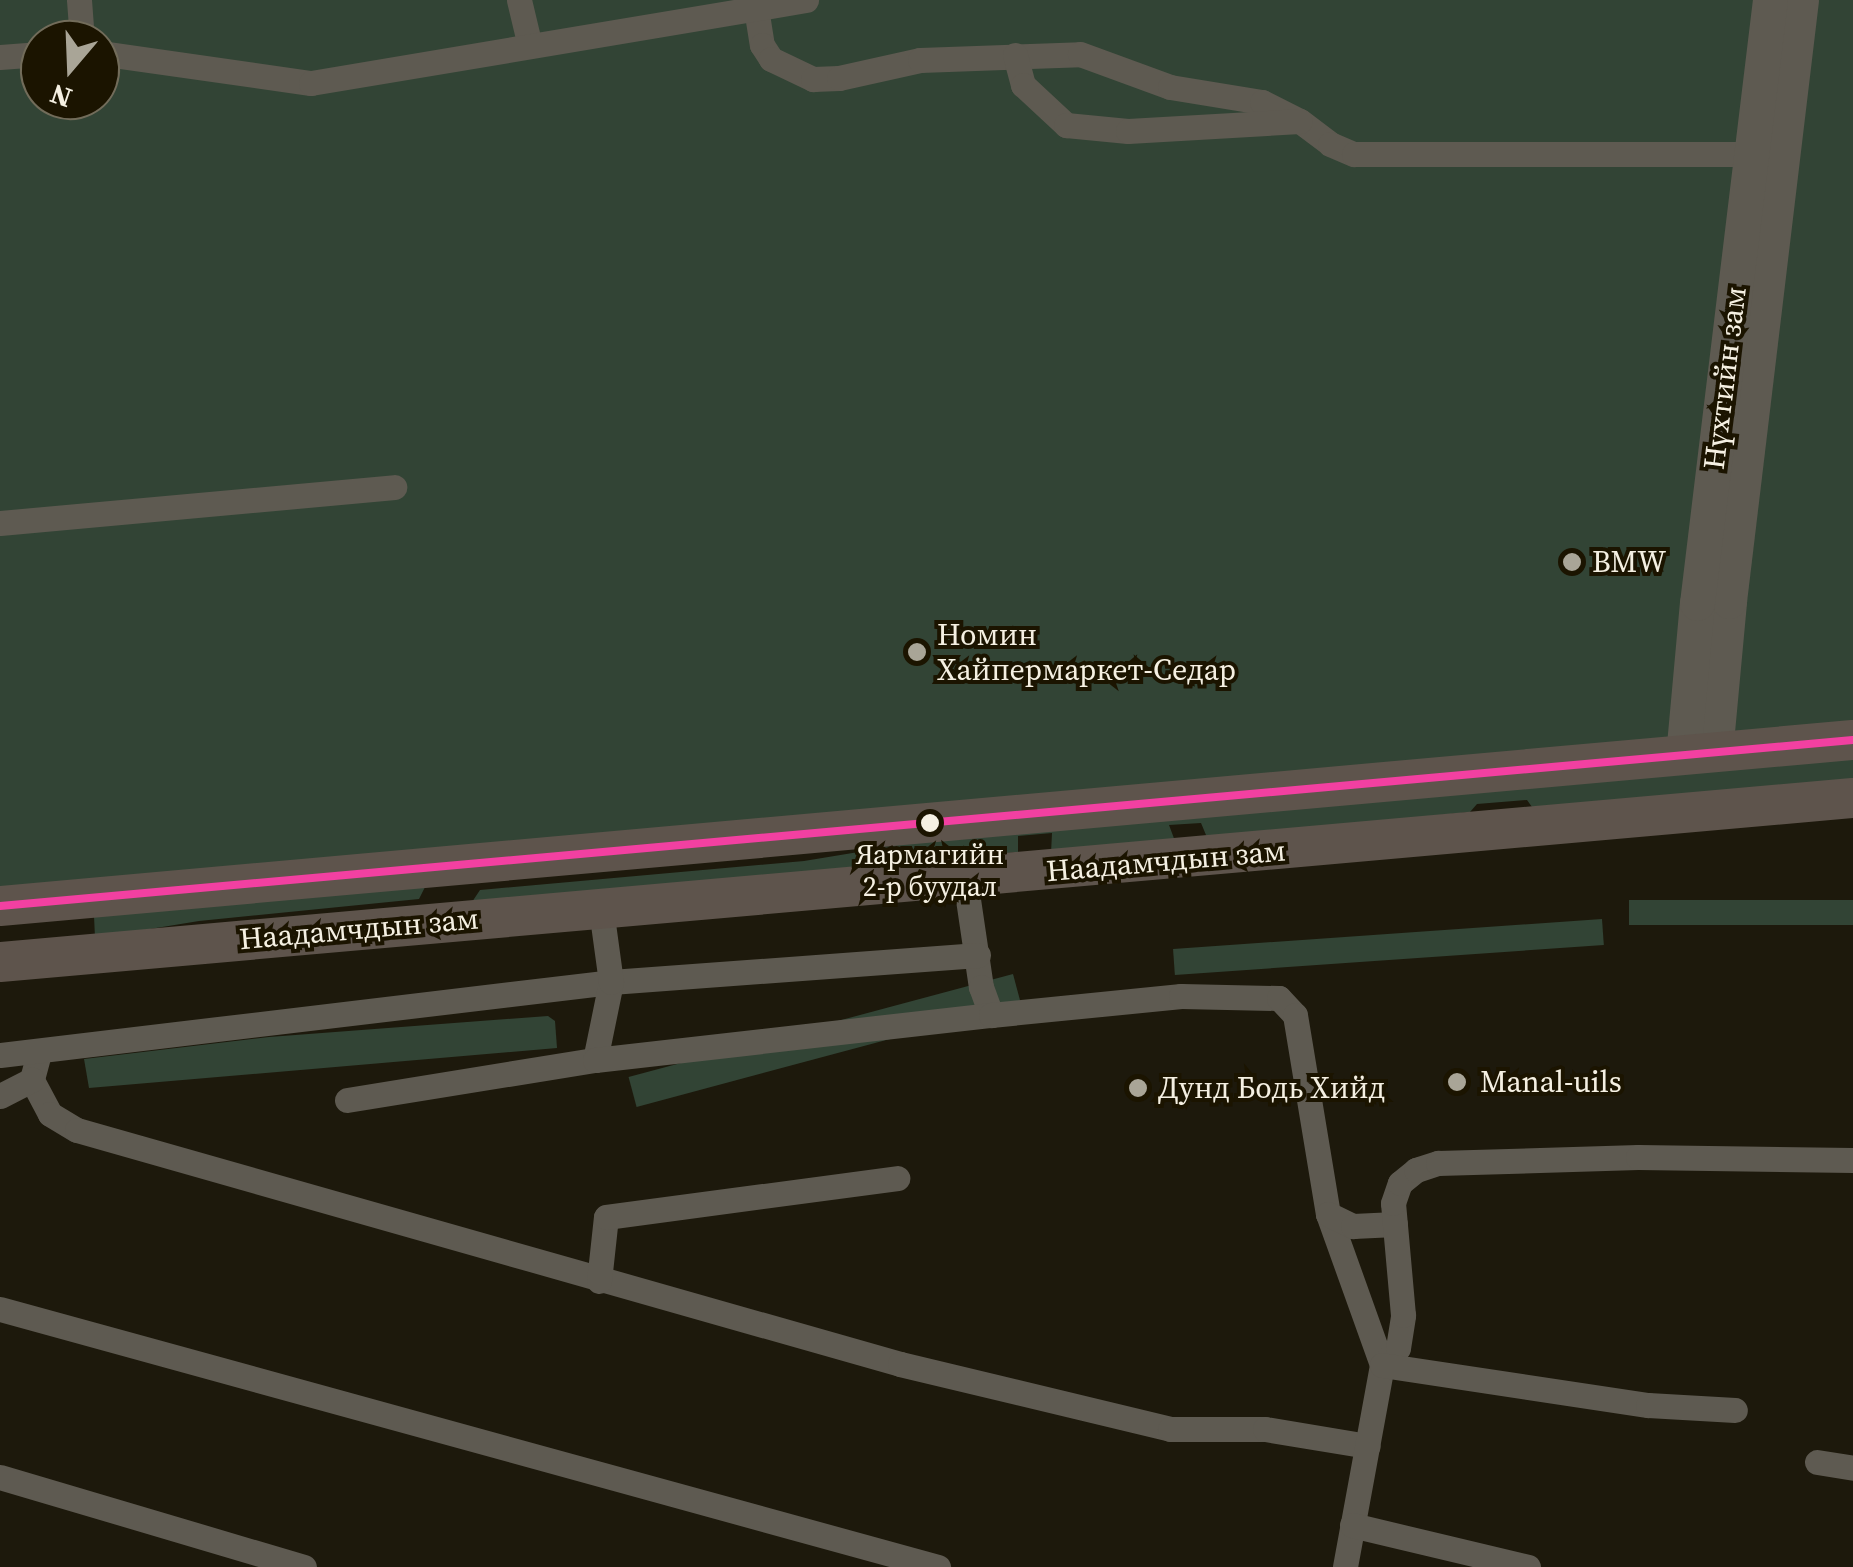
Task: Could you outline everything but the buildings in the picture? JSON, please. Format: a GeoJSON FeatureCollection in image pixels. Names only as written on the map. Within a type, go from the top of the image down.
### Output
{"type":"FeatureCollection","features":[{"type":"Feature","properties":{"kind":"highway","name":"Наадамчдын зам"},"geometry":{"type":"LineString","coordinates":[[0,906],[1853,740]]}},
{"type":"Feature","properties":{"kind":"highway"},"geometry":{"type":"LineString","coordinates":[[1497,774],[1504,829]]}},
{"type":"Feature","properties":{"kind":"highway","name":"Наадамчдын зам"},"geometry":{"type":"LineString","coordinates":[[0,962],[446,920],[965,880],[1853,798]]}},
{"type":"Feature","properties":{"kind":"highway"},"geometry":{"type":"LineString","coordinates":[[1193,799],[1186,833],[1204,857]]}},
{"type":"Feature","properties":{"kind":"highway"},"geometry":{"type":"LineString","coordinates":[[1019,814],[1031,827],[1037,846],[1026,874]]}},
{"type":"Feature","properties":{"kind":"highway"},"geometry":{"type":"LineString","coordinates":[[440,869],[446,920]]}},
{"type":"Feature","properties":{"kind":"main road","name":"Нүхтийн зам"},"geometry":{"type":"LineString","coordinates":[[1699,754],[1697,604],[1770,0]]}},
{"type":"Feature","properties":{"kind":"main road","name":"Нүхтийн зам"},"geometry":{"type":"LineString","coordinates":[[1699,754],[1728,601],[1801,0]]}},
{"type":"Feature","properties":{"kind":"street"},"geometry":{"type":"LineString","coordinates":[[519,0],[530,46]]}},
{"type":"Feature","properties":{"kind":"street"},"geometry":{"type":"LineString","coordinates":[[120,57],[312,83],[806,0]]}},
{"type":"Feature","properties":{"kind":"street"},"geometry":{"type":"LineString","coordinates":[[756,8],[762,45],[771,59],[814,79],[839,78],[920,60],[1080,54],[1170,87],[1262,102],[1342,149],[1394,156],[1752,154]]}},
{"type":"Feature","properties":{"kind":"street"},"geometry":{"type":"LineString","coordinates":[[1015,55],[1023,85],[1066,125],[1128,131],[1300,121]]}},
{"type":"Feature","properties":{"kind":"street"},"geometry":{"type":"LineString","coordinates":[[0,524],[394,487]]}},
{"type":"Feature","properties":{"kind":"street"},"geometry":{"type":"LineString","coordinates":[[965,880],[981,987],[991,1014]]}},
{"type":"Feature","properties":{"kind":"street"},"geometry":{"type":"LineString","coordinates":[[594,1060],[611,982],[601,909]]}},
{"type":"Feature","properties":{"kind":"street"},"geometry":{"type":"LineString","coordinates":[[0,1056],[611,982],[978,955]]}},
{"type":"Feature","properties":{"kind":"street"},"geometry":{"type":"LineString","coordinates":[[347,1100],[594,1060],[991,1014],[1181,996],[1271,996],[1286,1002],[1295,1015],[1328,1214],[1382,1365],[1345,1567]]}},
{"type":"Feature","properties":{"kind":"street"},"geometry":{"type":"LineString","coordinates":[[40,1053],[32,1080],[50,1114],[77,1130],[900,1364],[1170,1429],[1266,1429],[1368,1446]]}},
{"type":"Feature","properties":{"kind":"street"},"geometry":{"type":"LineString","coordinates":[[0,1096],[32,1080]]}},
{"type":"Feature","properties":{"kind":"street"},"geometry":{"type":"LineString","coordinates":[[1382,1365],[1398,1348],[1403,1315],[1393,1202],[1400,1183],[1416,1170],[1438,1163],[1638,1157],[1853,1160]]}},
{"type":"Feature","properties":{"kind":"street"},"geometry":{"type":"LineString","coordinates":[[599,1281],[606,1217],[897,1178]]}},
{"type":"Feature","properties":{"kind":"street"},"geometry":{"type":"LineString","coordinates":[[1328,1214],[1353,1226],[1395,1224]]}},
{"type":"Feature","properties":{"kind":"street"},"geometry":{"type":"LineString","coordinates":[[0,1309],[938,1567]]}},
{"type":"Feature","properties":{"kind":"street"},"geometry":{"type":"LineString","coordinates":[[1382,1365],[1648,1405],[1735,1410]]}},
{"type":"Feature","properties":{"kind":"street"},"geometry":{"type":"LineString","coordinates":[[1817,1462],[1853,1468]]}},
{"type":"Feature","properties":{"kind":"street"},"geometry":{"type":"LineString","coordinates":[[0,1477],[304,1567]]}},
{"type":"Feature","properties":{"kind":"street"},"geometry":{"type":"LineString","coordinates":[[1352,1524],[1528,1567]]}},
{"type":"Feature","properties":{"kind":"green space"},"geometry":{"type":"Polygon","coordinates":[[[0,0],[1853,0],[1853,782],[1532,807],[1527,800],[1477,804],[1470,812],[1213,838],[1206,835],[1201,823],[1169,825],[1175,841],[1051,853],[1052,833],[1018,836],[1018,852],[472,902],[480,890],[804,861],[895,846],[0,906],[0,0]]]}},
{"type":"Feature","properties":{"kind":"green space"},"geometry":{"type":"Polygon","coordinates":[[[425,887],[419,899],[199,921],[95,938],[94,916],[425,887]]]}},
{"type":"Feature","properties":{"kind":"green space"},"geometry":{"type":"Polygon","coordinates":[[[1629,900],[1853,900],[1853,925],[1629,925],[1629,900]]]}},
{"type":"Feature","properties":{"kind":"green space"},"geometry":{"type":"Polygon","coordinates":[[[1602,919],[1604,945],[1175,975],[1173,949],[1602,919]]]}},
{"type":"Feature","properties":{"kind":"green space"},"geometry":{"type":"Polygon","coordinates":[[[1013,974],[1021,1004],[637,1107],[629,1077],[1013,974]]]}},
{"type":"Feature","properties":{"kind":"green space"},"geometry":{"type":"Polygon","coordinates":[[[548,1016],[555,1021],[557,1048],[89,1088],[84,1059],[269,1037],[548,1016]]]}},
{"type":"Feature","properties":{"kind":"transit line"},"geometry":{"type":"LineString","coordinates":[[0,906],[1853,740]]}},
{"type":"Feature","properties":{"kind":"place","name":"BMW"},"geometry":{"type":"Point","coordinates":[1572,562]}},
{"type":"Feature","properties":{"kind":"place","name":"Номин Хайпермаркет-Седар"},"geometry":{"type":"Point","coordinates":[917,652]}},
{"type":"Feature","properties":{"kind":"place","name":"Яармагийн 2-р буудал"},"geometry":{"type":"Point","coordinates":[930,823]}},
{"type":"Feature","properties":{"kind":"place","name":"Manal-uils"},"geometry":{"type":"Point","coordinates":[1457,1082]}},
{"type":"Feature","properties":{"kind":"place","name":"Дунд Бодь Хийд"},"geometry":{"type":"Point","coordinates":[1138,1088]}}]}
